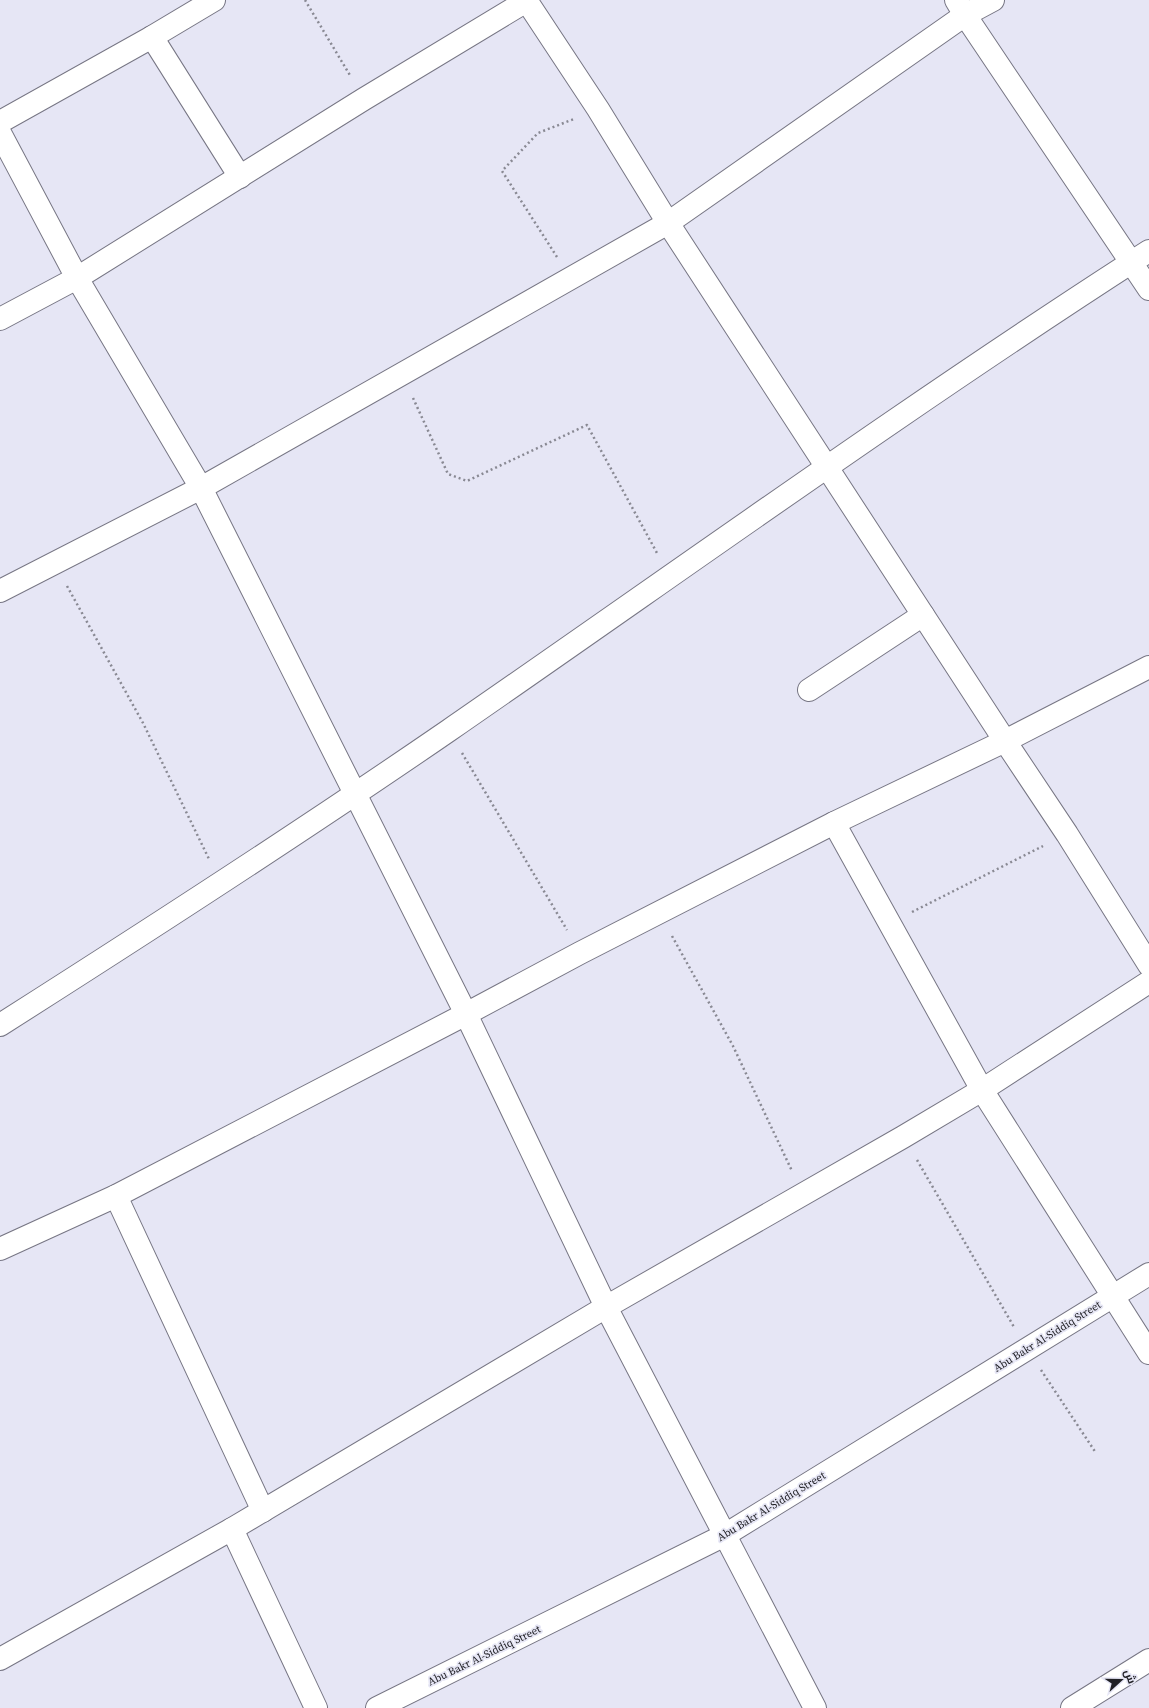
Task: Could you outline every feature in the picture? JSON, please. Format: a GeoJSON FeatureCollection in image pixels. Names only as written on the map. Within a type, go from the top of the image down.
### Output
{"type":"FeatureCollection","features":[{"type":"Feature","properties":{"kind":"street"},"geometry":{"type":"LineString","coordinates":[[0,122],[152,37],[214,0]]}},
{"type":"Feature","properties":{"kind":"street"},"geometry":{"type":"LineString","coordinates":[[0,319],[77,278],[364,99],[527,0],[598,108],[668,223],[1004,741],[1067,834],[1149,965]]}},
{"type":"Feature","properties":{"kind":"street"},"geometry":{"type":"LineString","coordinates":[[0,591],[201,488],[668,223],[961,8],[993,0]]}},
{"type":"Feature","properties":{"kind":"street"},"geometry":{"type":"LineString","coordinates":[[961,8],[1140,257],[1149,289]]}},
{"type":"Feature","properties":{"kind":"street"},"geometry":{"type":"LineString","coordinates":[[152,37],[240,177]]}},
{"type":"Feature","properties":{"kind":"street"},"geometry":{"type":"LineString","coordinates":[[0,133],[77,278],[201,488],[466,1014],[606,1307],[815,1708]]}},
{"type":"Feature","properties":{"kind":"street"},"geometry":{"type":"LineString","coordinates":[[0,1025],[221,884],[449,730],[827,466],[1140,257]]}},
{"type":"Feature","properties":{"kind":"street"},"geometry":{"type":"LineString","coordinates":[[808,690],[923,615]]}},
{"type":"Feature","properties":{"kind":"street"},"geometry":{"type":"LineString","coordinates":[[0,1249],[116,1196],[580,953],[834,823],[1004,741],[1149,667]]}},
{"type":"Feature","properties":{"kind":"street"},"geometry":{"type":"LineString","coordinates":[[834,823],[982,1090],[1149,1353]]}},
{"type":"Feature","properties":{"kind":"street"},"geometry":{"type":"LineString","coordinates":[[0,1659],[232,1529],[606,1307],[903,1138],[982,1090],[1149,982]]}},
{"type":"Feature","properties":{"kind":"street"},"geometry":{"type":"LineString","coordinates":[[116,1196],[263,1511]]}},
{"type":"Feature","properties":{"kind":"street","name":"Abu Bakr Al-Siddiq Street"},"geometry":{"type":"LineString","coordinates":[[377,1708],[725,1535],[1149,1274]]}},
{"type":"Feature","properties":{"kind":"street"},"geometry":{"type":"LineString","coordinates":[[232,1529],[316,1708]]}},
{"type":"Feature","properties":{"kind":"street"},"geometry":{"type":"LineString","coordinates":[[1072,1708],[1149,1660]]}},
{"type":"Feature","properties":{"kind":"path"},"geometry":{"type":"LineString","coordinates":[[305,0],[364,99]]}},
{"type":"Feature","properties":{"kind":"path"},"geometry":{"type":"LineString","coordinates":[[570,278],[502,171],[538,134],[598,108]]}},
{"type":"Feature","properties":{"kind":"path"},"geometry":{"type":"LineString","coordinates":[[402,375],[448,474],[467,481],[587,425],[669,577]]}},
{"type":"Feature","properties":{"kind":"path"},"geometry":{"type":"LineString","coordinates":[[55,563],[142,723],[221,884]]}},
{"type":"Feature","properties":{"kind":"path"},"geometry":{"type":"LineString","coordinates":[[449,730],[580,953]]}},
{"type":"Feature","properties":{"kind":"path"},"geometry":{"type":"LineString","coordinates":[[889,923],[1067,834]]}},
{"type":"Feature","properties":{"kind":"path"},"geometry":{"type":"LineString","coordinates":[[659,913],[733,1046],[804,1195]]}},
{"type":"Feature","properties":{"kind":"path"},"geometry":{"type":"LineString","coordinates":[[903,1138],[1027,1349],[1096,1453]]}}]}
